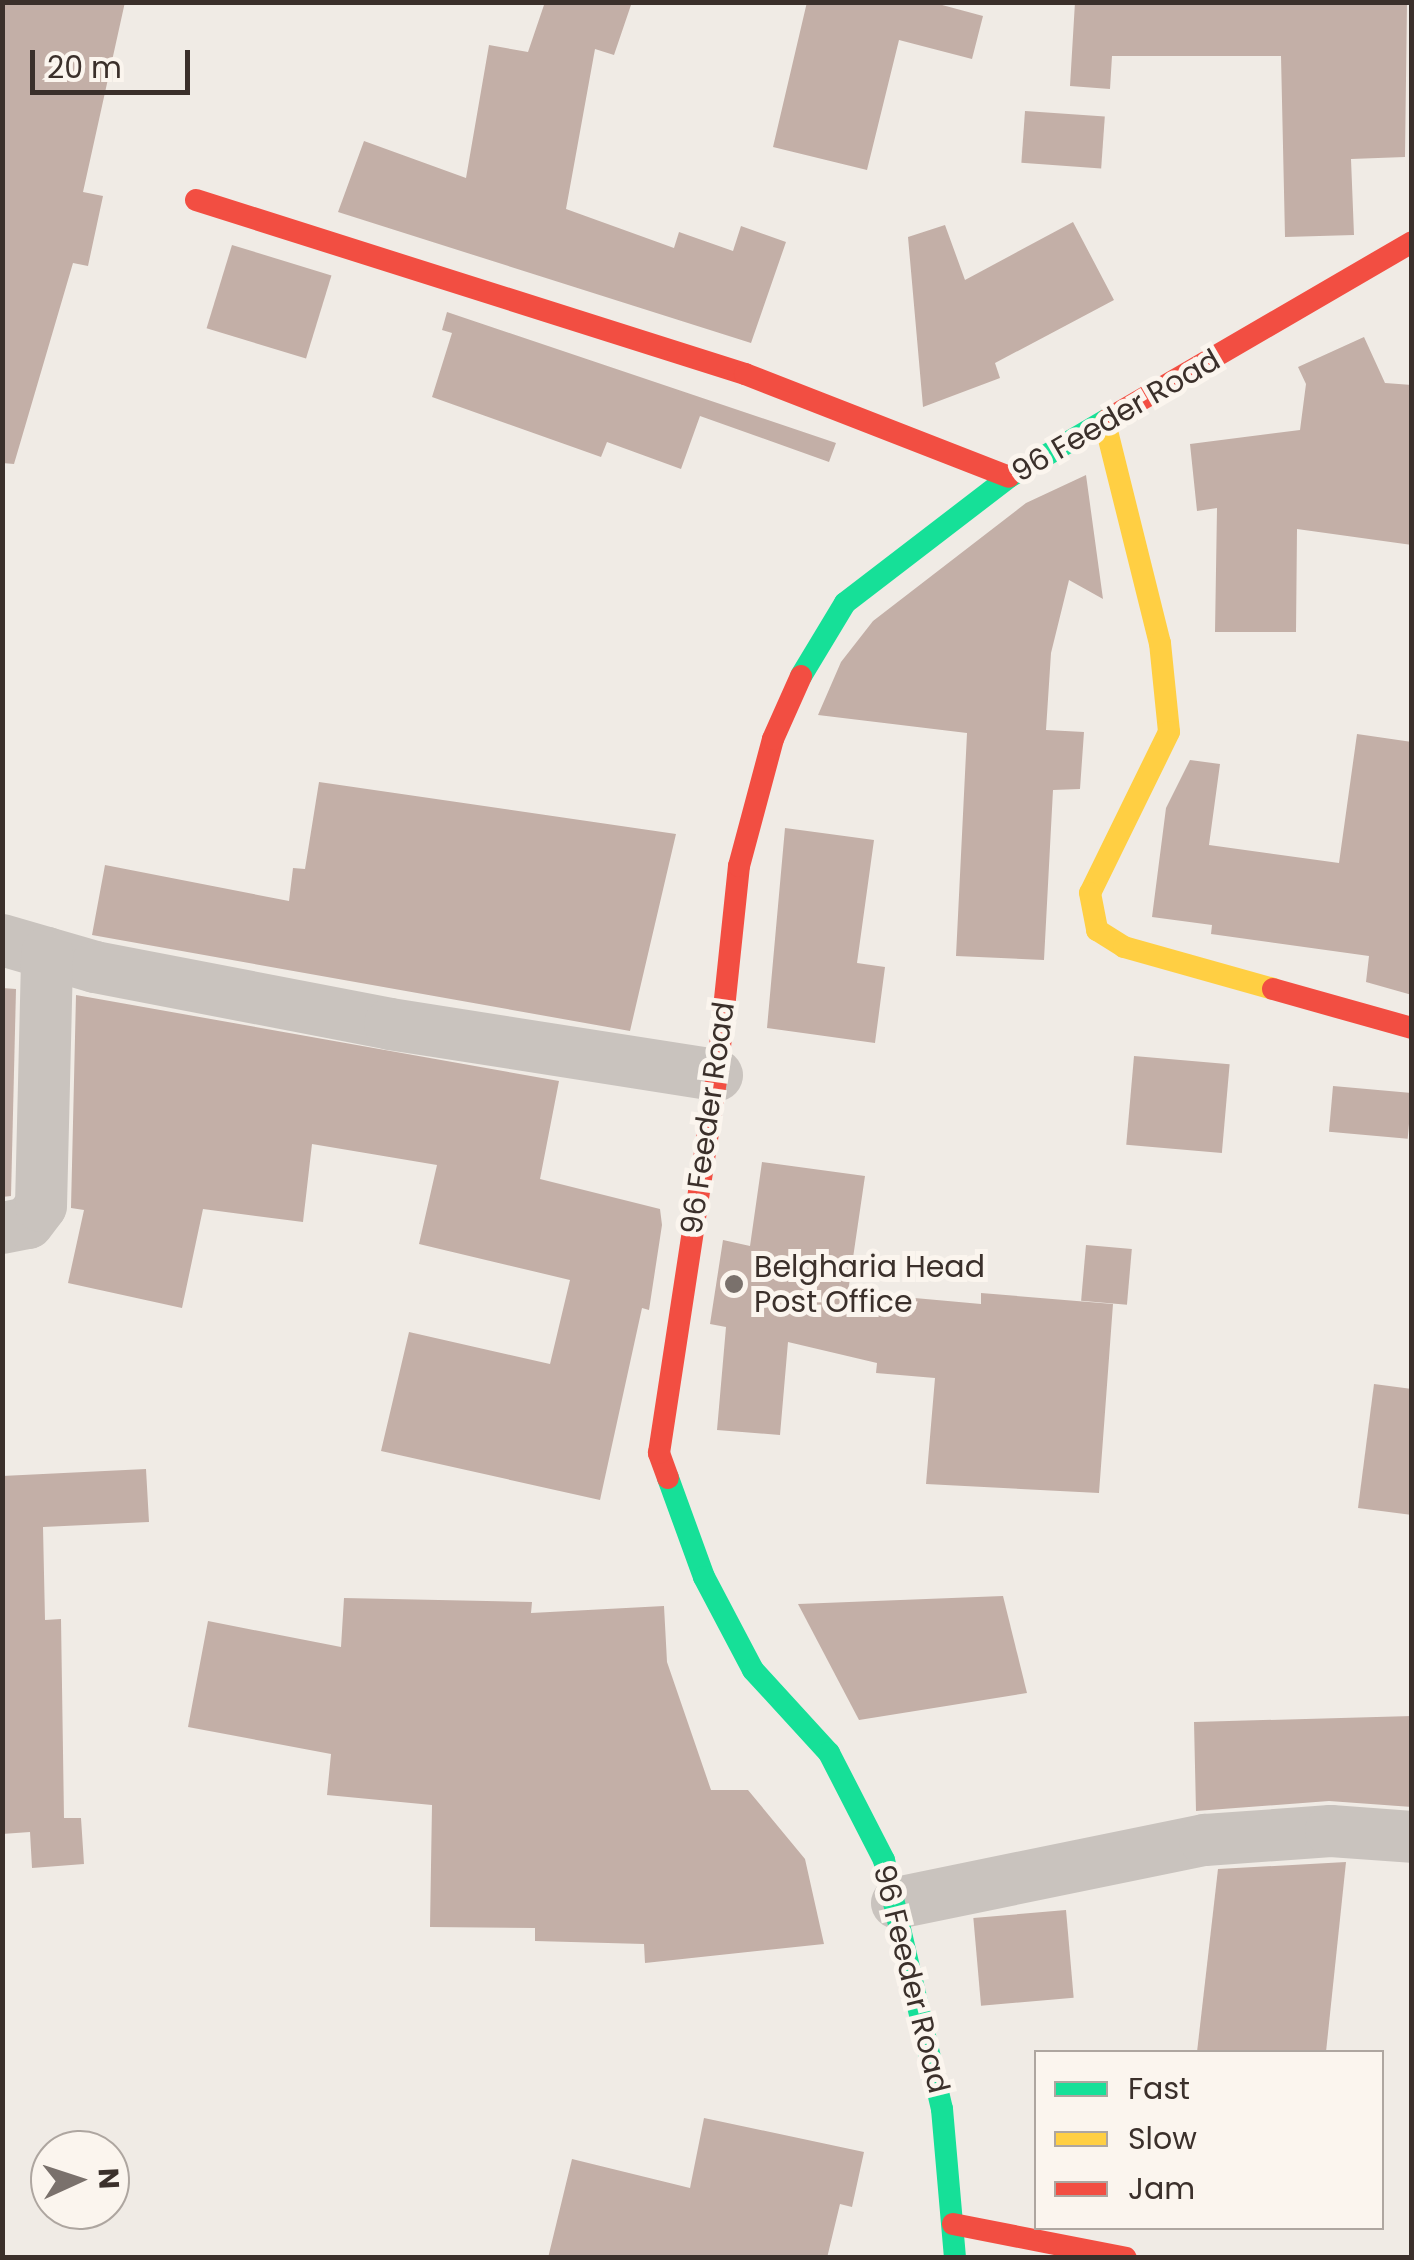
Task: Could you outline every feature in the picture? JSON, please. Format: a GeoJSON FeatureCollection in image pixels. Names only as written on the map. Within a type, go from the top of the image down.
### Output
{"type":"FeatureCollection","features":[{"type":"Feature","properties":{"kind":"main road"},"geometry":{"type":"LineString","coordinates":[[196,200],[745,374],[1009,478]]}},
{"type":"Feature","properties":{"kind":"main road","name":"96 Feeder Road"},"geometry":{"type":"LineString","coordinates":[[955,2258],[942,2109],[897,1903],[828,1753],[745,1655],[704,1578],[659,1453],[717,1075],[739,866],[773,739],[814,647],[845,603],[1009,478],[1412,242]]}},
{"type":"Feature","properties":{"kind":"main road"},"geometry":{"type":"LineString","coordinates":[[1105,423],[1160,644],[1170,732],[1090,893],[1097,930],[1124,947],[1412,1028]]}},
{"type":"Feature","properties":{"kind":"main road"},"geometry":{"type":"LineString","coordinates":[[953,2224],[1126,2258]]}},
{"type":"Feature","properties":{"kind":"street"},"geometry":{"type":"LineString","coordinates":[[2,1228],[28,1223],[41,1206],[25,947],[390,1024],[717,1075]]}},
{"type":"Feature","properties":{"kind":"street"},"geometry":{"type":"LineString","coordinates":[[897,1903],[1206,1840],[1331,1831],[1412,1837]]}},
{"type":"Feature","properties":{"kind":"building"},"geometry":{"type":"Polygon","coordinates":[[[2,2],[125,2],[83,192],[103,196],[88,266],[73,263],[14,464],[2,463],[2,2]]]}},
{"type":"Feature","properties":{"kind":"building"},"geometry":{"type":"Polygon","coordinates":[[[545,2],[632,2],[614,55],[595,49],[566,209],[674,248],[679,232],[733,251],[741,226],[786,242],[751,343],[338,212],[364,141],[466,178],[489,45],[528,52],[545,2]]]}},
{"type":"Feature","properties":{"kind":"building"},"geometry":{"type":"Polygon","coordinates":[[[807,2],[931,2],[983,16],[972,59],[899,40],[867,170],[773,147],[807,2]]]}},
{"type":"Feature","properties":{"kind":"building"},"geometry":{"type":"Polygon","coordinates":[[[1075,2],[1407,2],[1405,157],[1351,159],[1354,235],[1285,237],[1281,56],[1112,56],[1110,89],[1070,86],[1075,2]]]}},
{"type":"Feature","properties":{"kind":"building"},"geometry":{"type":"Polygon","coordinates":[[[1025,111],[1105,117],[1101,168],[1021,163],[1025,111]]]}},
{"type":"Feature","properties":{"kind":"building"},"geometry":{"type":"Polygon","coordinates":[[[1073,222],[1114,300],[995,363],[1000,378],[923,407],[908,237],[945,225],[965,280],[1073,222]]]}},
{"type":"Feature","properties":{"kind":"building"},"geometry":{"type":"Polygon","coordinates":[[[232,245],[331,275],[306,359],[207,328],[232,245]]]}},
{"type":"Feature","properties":{"kind":"building"},"geometry":{"type":"Polygon","coordinates":[[[447,312],[836,443],[829,462],[700,416],[681,469],[607,442],[601,457],[432,397],[452,333],[442,330],[447,312]]]}},
{"type":"Feature","properties":{"kind":"building"},"geometry":{"type":"Polygon","coordinates":[[[1364,337],[1385,383],[1412,385],[1412,545],[1297,529],[1296,632],[1215,632],[1217,508],[1197,511],[1190,444],[1300,430],[1306,384],[1298,367],[1364,337]]]}},
{"type":"Feature","properties":{"kind":"building"},"geometry":{"type":"Polygon","coordinates":[[[1086,475],[1103,599],[1069,580],[1051,653],[1046,730],[1084,732],[1080,789],[1053,790],[1044,960],[956,956],[967,733],[818,715],[841,662],[873,621],[1026,503],[1086,475]]]}},
{"type":"Feature","properties":{"kind":"building"},"geometry":{"type":"Polygon","coordinates":[[[1357,734],[1412,742],[1412,995],[1366,982],[1369,956],[1211,934],[1212,925],[1152,917],[1166,808],[1190,760],[1220,764],[1209,845],[1339,863],[1357,734]]]}},
{"type":"Feature","properties":{"kind":"building"},"geometry":{"type":"Polygon","coordinates":[[[319,782],[676,834],[630,1031],[92,935],[105,865],[289,901],[293,868],[305,869],[319,782]]]}},
{"type":"Feature","properties":{"kind":"building"},"geometry":{"type":"Polygon","coordinates":[[[785,828],[874,840],[857,963],[885,967],[875,1043],[767,1028],[785,828]]]}},
{"type":"Feature","properties":{"kind":"building"},"geometry":{"type":"Polygon","coordinates":[[[2,988],[16,989],[11,1196],[2,1197],[2,988]]]}},
{"type":"Feature","properties":{"kind":"building"},"geometry":{"type":"Polygon","coordinates":[[[76,995],[559,1081],[540,1179],[660,1209],[662,1225],[649,1310],[642,1308],[600,1500],[381,1451],[409,1332],[550,1364],[570,1280],[419,1244],[437,1165],[312,1144],[303,1222],[203,1209],[182,1308],[68,1283],[84,1210],[71,1208],[76,995]]]}},
{"type":"Feature","properties":{"kind":"building"},"geometry":{"type":"Polygon","coordinates":[[[1134,1056],[1230,1064],[1222,1153],[1126,1145],[1134,1056]]]}},
{"type":"Feature","properties":{"kind":"building"},"geometry":{"type":"Polygon","coordinates":[[[1333,1086],[1412,1093],[1408,1139],[1329,1132],[1333,1086]]]}},
{"type":"Feature","properties":{"kind":"building"},"geometry":{"type":"Polygon","coordinates":[[[762,1162],[865,1176],[848,1292],[981,1304],[981,1293],[1113,1304],[1099,1493],[926,1484],[935,1378],[876,1373],[877,1363],[788,1342],[780,1435],[717,1430],[726,1327],[710,1324],[723,1240],[750,1246],[762,1162]]]}},
{"type":"Feature","properties":{"kind":"building"},"geometry":{"type":"Polygon","coordinates":[[[1086,1245],[1132,1249],[1127,1305],[1081,1301],[1086,1245]]]}},
{"type":"Feature","properties":{"kind":"building"},"geometry":{"type":"Polygon","coordinates":[[[1374,1384],[1412,1389],[1412,1515],[1358,1508],[1374,1384]]]}},
{"type":"Feature","properties":{"kind":"building"},"geometry":{"type":"Polygon","coordinates":[[[146,1469],[149,1522],[43,1527],[45,1620],[61,1619],[64,1818],[81,1818],[84,1864],[32,1868],[30,1832],[2,1834],[2,1476],[146,1469]]]}},
{"type":"Feature","properties":{"kind":"building"},"geometry":{"type":"Polygon","coordinates":[[[1003,1596],[1027,1693],[859,1720],[798,1604],[1003,1596]]]}},
{"type":"Feature","properties":{"kind":"building"},"geometry":{"type":"Polygon","coordinates":[[[344,1598],[532,1602],[531,1613],[664,1606],[667,1662],[711,1790],[748,1790],[805,1859],[824,1944],[645,1963],[644,1944],[535,1941],[535,1928],[430,1927],[432,1805],[327,1795],[331,1754],[188,1727],[208,1621],[341,1647],[344,1598]]]}},
{"type":"Feature","properties":{"kind":"building"},"geometry":{"type":"Polygon","coordinates":[[[1412,1716],[1412,1807],[1329,1801],[1196,1811],[1194,1722],[1412,1716]]]}},
{"type":"Feature","properties":{"kind":"building"},"geometry":{"type":"Polygon","coordinates":[[[1346,1862],[1326,2050],[1197,2050],[1218,1869],[1346,1862]]]}},
{"type":"Feature","properties":{"kind":"building"},"geometry":{"type":"Polygon","coordinates":[[[1066,1910],[1074,1998],[981,2006],[973,1918],[1066,1910]]]}},
{"type":"Feature","properties":{"kind":"building"},"geometry":{"type":"Polygon","coordinates":[[[704,2118],[864,2152],[852,2207],[840,2204],[827,2258],[548,2258],[572,2159],[690,2188],[704,2118]]]}},
{"type":"Feature","properties":{"kind":"traffic: fast"},"geometry":{"type":"LineString","coordinates":[[801,676],[845,603],[1009,477],[1108,419]]}},
{"type":"Feature","properties":{"kind":"traffic: fast"},"geometry":{"type":"LineString","coordinates":[[668,1478],[704,1577],[753,1670],[829,1753],[884,1860],[942,2109],[955,2258]]}},
{"type":"Feature","properties":{"kind":"traffic: slow"},"geometry":{"type":"LineString","coordinates":[[1105,423],[1160,643],[1169,732],[1090,893],[1097,930],[1124,947],[1273,989]]}},
{"type":"Feature","properties":{"kind":"traffic: jam"},"geometry":{"type":"LineString","coordinates":[[196,200],[745,374],[1009,477]]}},
{"type":"Feature","properties":{"kind":"traffic: jam"},"geometry":{"type":"LineString","coordinates":[[1108,419],[1412,242]]}},
{"type":"Feature","properties":{"kind":"traffic: jam"},"geometry":{"type":"LineString","coordinates":[[668,1478],[659,1453],[717,1075],[739,866],[773,739],[801,676]]}},
{"type":"Feature","properties":{"kind":"traffic: jam"},"geometry":{"type":"LineString","coordinates":[[1273,989],[1412,1028]]}},
{"type":"Feature","properties":{"kind":"traffic: jam"},"geometry":{"type":"LineString","coordinates":[[953,2224],[1126,2258]]}},
{"type":"Feature","properties":{"kind":"place","name":"Belgharia Head Post Office"},"geometry":{"type":"Point","coordinates":[734,1284]}}]}
